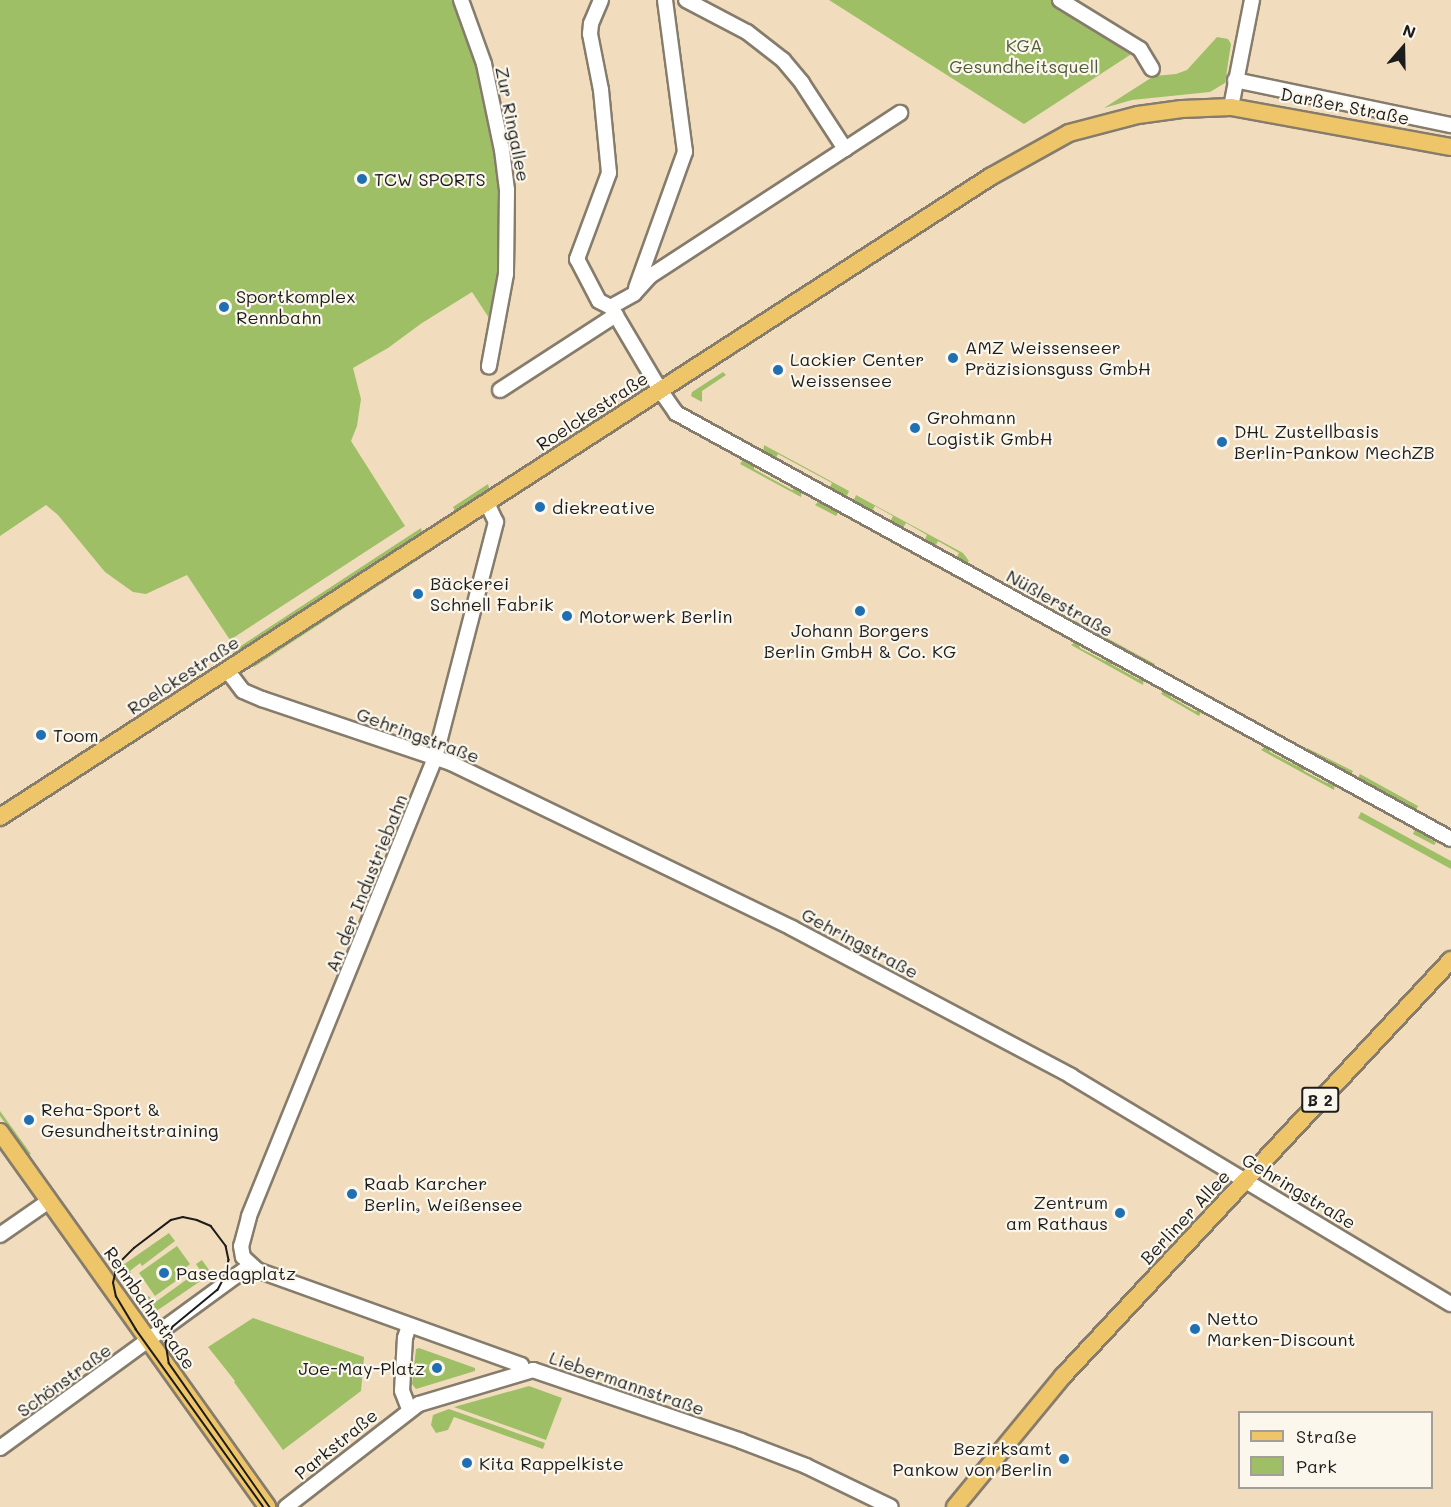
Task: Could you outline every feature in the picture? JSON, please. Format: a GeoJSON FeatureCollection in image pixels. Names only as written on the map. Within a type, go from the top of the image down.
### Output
{"type":"FeatureCollection","features":[{"type":"Feature","properties":{"kind":"main road","name":"Darßer Straße"},"geometry":{"type":"LineString","coordinates":[[1231,107],[1451,147]]}},
{"type":"Feature","properties":{"kind":"main road","name":"Roelckestraße"},"geometry":{"type":"LineString","coordinates":[[0,817],[1014,162],[1050,142],[1104,122],[1182,109],[1231,107]]}},
{"type":"Feature","properties":{"kind":"main road","name":"Berliner Allee"},"geometry":{"type":"LineString","coordinates":[[955,1507],[1063,1376],[1451,960]]}},
{"type":"Feature","properties":{"kind":"main road","name":"Rennbahnstraße"},"geometry":{"type":"LineString","coordinates":[[0,1132],[267,1507]]}},
{"type":"Feature","properties":{"kind":"street","name":"Zur Ringallee"},"geometry":{"type":"LineString","coordinates":[[461,0],[484,64],[502,150],[507,190],[506,274],[489,366]]}},
{"type":"Feature","properties":{"kind":"street"},"geometry":{"type":"LineString","coordinates":[[601,0],[591,24],[590,34],[601,90],[609,173],[577,259],[600,300],[613,311],[660,390]]}},
{"type":"Feature","properties":{"kind":"street"},"geometry":{"type":"LineString","coordinates":[[634,294],[685,152],[665,0]]}},
{"type":"Feature","properties":{"kind":"street"},"geometry":{"type":"LineString","coordinates":[[686,0],[747,32],[783,60],[802,83],[845,149]]}},
{"type":"Feature","properties":{"kind":"street"},"geometry":{"type":"LineString","coordinates":[[1060,0],[1140,49],[1152,69]]}},
{"type":"Feature","properties":{"kind":"street"},"geometry":{"type":"LineString","coordinates":[[1231,107],[1252,0]]}},
{"type":"Feature","properties":{"kind":"street"},"geometry":{"type":"LineString","coordinates":[[1235,80],[1451,125]]}},
{"type":"Feature","properties":{"kind":"street"},"geometry":{"type":"LineString","coordinates":[[500,390],[613,311],[634,294],[650,276],[900,114]]}},
{"type":"Feature","properties":{"kind":"street","name":"Nüßlerstraße"},"geometry":{"type":"LineString","coordinates":[[660,390],[676,413],[1451,839]]}},
{"type":"Feature","properties":{"kind":"street","name":"An der Industriebahn"},"geometry":{"type":"LineString","coordinates":[[250,1266],[243,1257],[243,1234],[435,758],[496,522],[487,503]]}},
{"type":"Feature","properties":{"kind":"street","name":"Gehringstraße"},"geometry":{"type":"LineString","coordinates":[[227,670],[243,691],[435,758],[514,792],[792,927],[1071,1076],[1451,1304]]}},
{"type":"Feature","properties":{"kind":"street"},"geometry":{"type":"LineString","coordinates":[[0,1235],[49,1201]]}},
{"type":"Feature","properties":{"kind":"street"},"geometry":{"type":"LineString","coordinates":[[148,1339],[250,1266]]}},
{"type":"Feature","properties":{"kind":"street","name":"Liebermannstraße"},"geometry":{"type":"LineString","coordinates":[[250,1266],[521,1365],[523,1371],[539,1371],[741,1441],[806,1466],[891,1507]]}},
{"type":"Feature","properties":{"kind":"street"},"geometry":{"type":"LineString","coordinates":[[409,1326],[405,1338],[402,1391],[409,1409]]}},
{"type":"Feature","properties":{"kind":"street","name":"Schönstraße"},"geometry":{"type":"LineString","coordinates":[[0,1448],[148,1339]]}},
{"type":"Feature","properties":{"kind":"street","name":"Parkstraße"},"geometry":{"type":"LineString","coordinates":[[286,1507],[409,1409],[429,1399],[523,1371]]}},
{"type":"Feature","properties":{"kind":"green space","name":"Sportkomplex Rennbahn"},"geometry":{"type":"Polygon","coordinates":[[[0,0],[456,0],[474,49],[497,158],[502,212],[500,275],[493,324],[472,292],[422,323],[388,348],[353,368],[361,399],[357,426],[351,441],[405,526],[230,640],[187,575],[146,594],[133,592],[105,572],[58,515],[46,505],[0,536],[0,0]]]}},
{"type":"Feature","properties":{"kind":"green space","name":"KGA Gesundheitsquell"},"geometry":{"type":"Polygon","coordinates":[[[829,0],[1051,0],[1136,51],[1024,124],[829,0]]]}},
{"type":"Feature","properties":{"kind":"green space"},"geometry":{"type":"Polygon","coordinates":[[[1217,37],[1228,39],[1231,44],[1225,83],[1210,92],[1132,100],[1104,108],[1154,76],[1176,74],[1187,70],[1217,37]]]}},
{"type":"Feature","properties":{"kind":"green space"},"geometry":{"type":"Polygon","coordinates":[[[723,372],[726,375],[702,391],[702,402],[691,396],[692,392],[723,372]]]}},
{"type":"Feature","properties":{"kind":"green space"},"geometry":{"type":"Polygon","coordinates":[[[764,445],[849,491],[845,500],[828,491],[832,483],[778,454],[774,461],[763,455],[764,445]]]}},
{"type":"Feature","properties":{"kind":"green space"},"geometry":{"type":"Polygon","coordinates":[[[744,458],[754,464],[754,469],[792,490],[797,488],[802,490],[801,497],[740,464],[744,458]]]}},
{"type":"Feature","properties":{"kind":"green space"},"geometry":{"type":"Polygon","coordinates":[[[488,484],[490,492],[457,514],[453,507],[488,484]]]}},
{"type":"Feature","properties":{"kind":"green space"},"geometry":{"type":"Polygon","coordinates":[[[856,495],[963,553],[969,561],[964,565],[955,560],[959,553],[938,541],[934,549],[923,543],[927,535],[906,523],[901,531],[889,524],[893,516],[875,506],[870,514],[852,504],[856,495]]]}},
{"type":"Feature","properties":{"kind":"green space"},"geometry":{"type":"Polygon","coordinates":[[[820,500],[839,511],[836,516],[815,505],[820,500]]]}},
{"type":"Feature","properties":{"kind":"green space"},"geometry":{"type":"Polygon","coordinates":[[[421,528],[423,536],[277,630],[234,654],[233,651],[421,528]]]}},
{"type":"Feature","properties":{"kind":"green space"},"geometry":{"type":"Polygon","coordinates":[[[433,548],[433,550],[254,667],[253,664],[433,548]]]}},
{"type":"Feature","properties":{"kind":"green space"},"geometry":{"type":"Polygon","coordinates":[[[1068,617],[1155,664],[1151,668],[1146,665],[1146,661],[1127,650],[1121,651],[1120,647],[1102,637],[1095,637],[1095,633],[1076,623],[1068,622],[1068,617]]]}},
{"type":"Feature","properties":{"kind":"green space"},"geometry":{"type":"Polygon","coordinates":[[[1077,641],[1080,648],[1105,661],[1111,660],[1111,664],[1138,679],[1144,678],[1143,685],[1071,645],[1077,641]]]}},
{"type":"Feature","properties":{"kind":"green space"},"geometry":{"type":"Polygon","coordinates":[[[1165,689],[1171,692],[1171,697],[1195,711],[1202,710],[1199,716],[1161,694],[1165,689]]]}},
{"type":"Feature","properties":{"kind":"green space"},"geometry":{"type":"Polygon","coordinates":[[[1267,745],[1270,752],[1297,766],[1302,764],[1304,771],[1327,783],[1332,781],[1335,783],[1334,790],[1261,750],[1267,745]]]}},
{"type":"Feature","properties":{"kind":"green space"},"geometry":{"type":"Polygon","coordinates":[[[1307,748],[1353,771],[1350,777],[1336,770],[1336,765],[1311,751],[1304,752],[1307,748]]]}},
{"type":"Feature","properties":{"kind":"green space"},"geometry":{"type":"Polygon","coordinates":[[[1360,774],[1418,806],[1416,810],[1356,781],[1360,774]]]}},
{"type":"Feature","properties":{"kind":"green space"},"geometry":{"type":"Polygon","coordinates":[[[1361,812],[1451,861],[1451,869],[1358,818],[1361,812]]]}},
{"type":"Feature","properties":{"kind":"green space"},"geometry":{"type":"Polygon","coordinates":[[[1416,827],[1436,843],[1434,845],[1413,834],[1416,827]]]}},
{"type":"Feature","properties":{"kind":"green space"},"geometry":{"type":"Polygon","coordinates":[[[0,1111],[31,1154],[28,1155],[0,1116],[0,1111]]]}},
{"type":"Feature","properties":{"kind":"green space"},"geometry":{"type":"Polygon","coordinates":[[[169,1233],[175,1241],[142,1266],[140,1263],[130,1271],[132,1275],[127,1279],[121,1270],[123,1265],[169,1233]]]}},
{"type":"Feature","properties":{"kind":"green space"},"geometry":{"type":"Polygon","coordinates":[[[177,1246],[190,1264],[184,1269],[187,1273],[155,1296],[139,1273],[177,1246]]]}},
{"type":"Feature","properties":{"kind":"green space"},"geometry":{"type":"Polygon","coordinates":[[[202,1260],[209,1270],[208,1276],[152,1314],[142,1301],[149,1296],[154,1303],[200,1270],[196,1264],[202,1260]]]}},
{"type":"Feature","properties":{"kind":"green space"},"geometry":{"type":"Polygon","coordinates":[[[253,1318],[364,1357],[361,1391],[283,1450],[235,1381],[208,1347],[253,1318]]]}},
{"type":"Feature","properties":{"kind":"green space"},"geometry":{"type":"Polygon","coordinates":[[[419,1348],[475,1368],[475,1371],[416,1389],[412,1384],[416,1349],[419,1348]]]}},
{"type":"Feature","properties":{"kind":"green space"},"geometry":{"type":"Polygon","coordinates":[[[529,1386],[562,1398],[546,1440],[454,1407],[529,1386]]]}},
{"type":"Feature","properties":{"kind":"green space"},"geometry":{"type":"Polygon","coordinates":[[[449,1409],[545,1443],[543,1449],[454,1417],[448,1430],[436,1433],[431,1425],[433,1415],[449,1409]]]}},
{"type":"Feature","properties":{"kind":"tram line"},"geometry":{"type":"LineString","coordinates":[[263,1507],[136,1330],[116,1297],[113,1283],[117,1265],[134,1248],[171,1220],[183,1217],[211,1226],[226,1246],[229,1260],[225,1277],[218,1290],[173,1327],[166,1343],[169,1363],[270,1507]]}},
{"type":"Feature","properties":{"kind":"place","name":"TCW SPORTS"},"geometry":{"type":"Point","coordinates":[362,179]}},
{"type":"Feature","properties":{"kind":"place","name":"Sportkomplex Rennbahn"},"geometry":{"type":"Point","coordinates":[224,307]}},
{"type":"Feature","properties":{"kind":"place","name":"AMZ Weissenseer Präzisionsguss GmbH"},"geometry":{"type":"Point","coordinates":[953,358]}},
{"type":"Feature","properties":{"kind":"place","name":"Lackier Center Weissensee"},"geometry":{"type":"Point","coordinates":[778,370]}},
{"type":"Feature","properties":{"kind":"place","name":"Grohmann Logistik GmbH"},"geometry":{"type":"Point","coordinates":[915,428]}},
{"type":"Feature","properties":{"kind":"place","name":"DHL Zustellbasis Berlin-Pankow MechZB"},"geometry":{"type":"Point","coordinates":[1222,442]}},
{"type":"Feature","properties":{"kind":"place","name":"diekreative"},"geometry":{"type":"Point","coordinates":[540,507]}},
{"type":"Feature","properties":{"kind":"place","name":"Bäckerei Schnell Fabrik"},"geometry":{"type":"Point","coordinates":[418,594]}},
{"type":"Feature","properties":{"kind":"place","name":"Johann Borgers Berlin GmbH & Co. KG"},"geometry":{"type":"Point","coordinates":[860,611]}},
{"type":"Feature","properties":{"kind":"place","name":"Motorwerk Berlin"},"geometry":{"type":"Point","coordinates":[567,616]}},
{"type":"Feature","properties":{"kind":"place","name":"Toom"},"geometry":{"type":"Point","coordinates":[41,735]}},
{"type":"Feature","properties":{"kind":"place","name":"Reha-Sport & Gesundheitstraining"},"geometry":{"type":"Point","coordinates":[29,1120]}},
{"type":"Feature","properties":{"kind":"place","name":"Raab Karcher Berlin, Weißensee"},"geometry":{"type":"Point","coordinates":[352,1194]}},
{"type":"Feature","properties":{"kind":"place","name":"Zentrum am Rathaus"},"geometry":{"type":"Point","coordinates":[1120,1213]}},
{"type":"Feature","properties":{"kind":"place","name":"Pasedagplatz"},"geometry":{"type":"Point","coordinates":[164,1273]}},
{"type":"Feature","properties":{"kind":"place","name":"Netto Marken-Discount"},"geometry":{"type":"Point","coordinates":[1195,1329]}},
{"type":"Feature","properties":{"kind":"place","name":"Joe-May-Platz"},"geometry":{"type":"Point","coordinates":[437,1368]}},
{"type":"Feature","properties":{"kind":"place","name":"Bezirksamt Pankow von Berlin"},"geometry":{"type":"Point","coordinates":[1064,1459]}},
{"type":"Feature","properties":{"kind":"place","name":"Kita Rappelkiste"},"geometry":{"type":"Point","coordinates":[467,1463]}}]}
